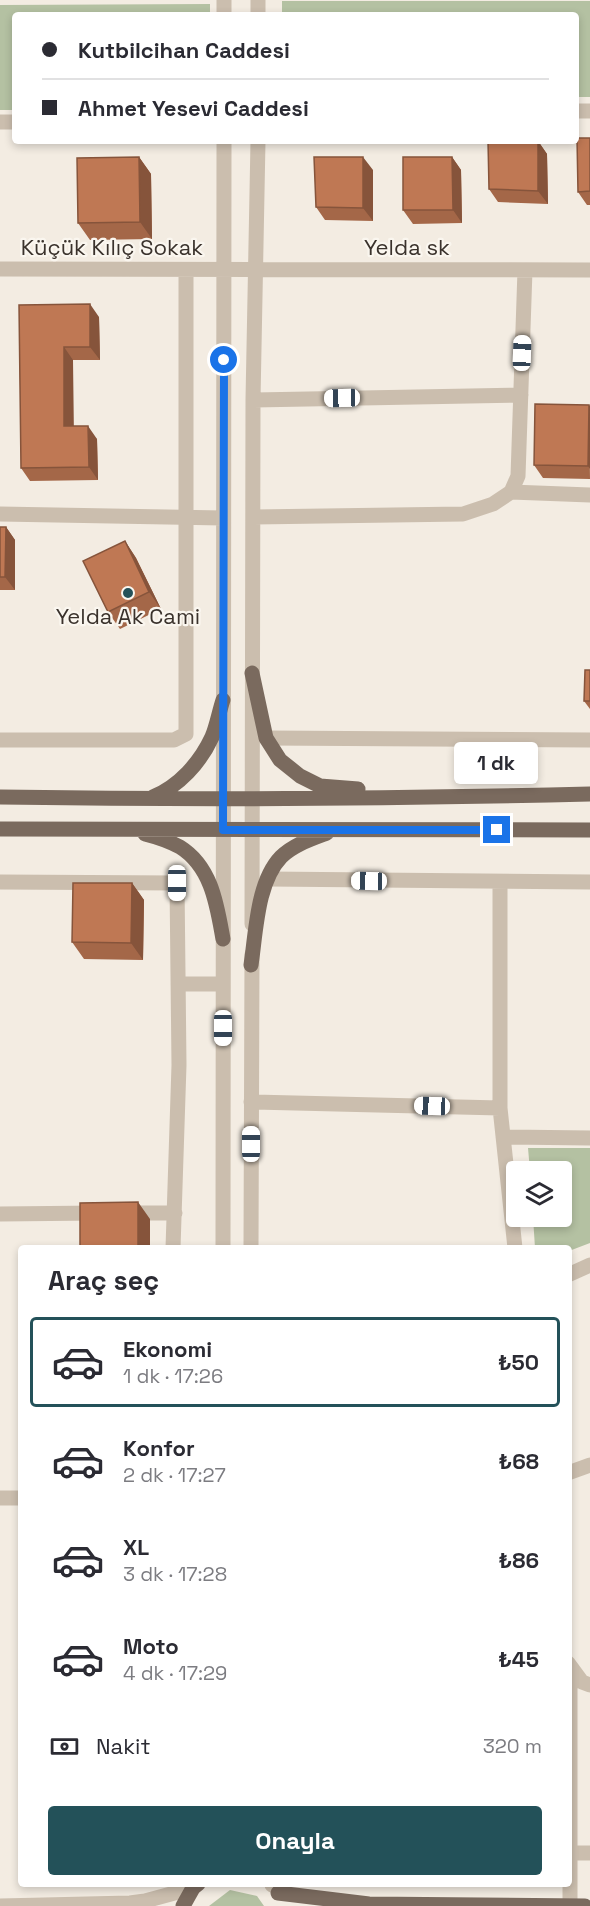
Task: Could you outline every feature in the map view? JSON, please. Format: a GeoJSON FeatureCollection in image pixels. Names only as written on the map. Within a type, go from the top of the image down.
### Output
{"type":"FeatureCollection","features":[{"type":"Feature","properties":{"kind":"main road"},"geometry":{"type":"LineString","coordinates":[[252,673],[266,738],[280,760],[300,776],[320,786],[448,798]]}},
{"type":"Feature","properties":{"kind":"main road"},"geometry":{"type":"LineString","coordinates":[[147,799],[166,791],[188,772],[212,736],[223,700]]}},
{"type":"Feature","properties":{"kind":"main road"},"geometry":{"type":"LineString","coordinates":[[0,797],[448,798],[590,794]]}},
{"type":"Feature","properties":{"kind":"main road"},"geometry":{"type":"LineString","coordinates":[[0,829],[590,830]]}},
{"type":"Feature","properties":{"kind":"main road"},"geometry":{"type":"LineString","coordinates":[[131,829],[169,841],[183,849],[195,860],[208,879],[214,894],[223,939]]}},
{"type":"Feature","properties":{"kind":"main road"},"geometry":{"type":"LineString","coordinates":[[252,965],[262,897],[268,879],[281,858],[292,849],[333,830]]}},
{"type":"Feature","properties":{"kind":"main road"},"geometry":{"type":"LineString","coordinates":[[183,1906],[194,1887]]}},
{"type":"Feature","properties":{"kind":"main road"},"geometry":{"type":"LineString","coordinates":[[275,1890],[369,1904],[578,1905]]}},
{"type":"Feature","properties":{"kind":"street"},"geometry":{"type":"LineString","coordinates":[[223,1245],[224,144]]}},
{"type":"Feature","properties":{"kind":"street"},"geometry":{"type":"LineString","coordinates":[[251,1245],[253,400],[258,144]]}},
{"type":"Feature","properties":{"kind":"street","name":"Küçük Kılıç Sokak"},"geometry":{"type":"LineString","coordinates":[[0,269],[224,270]]}},
{"type":"Feature","properties":{"kind":"street"},"geometry":{"type":"LineString","coordinates":[[0,740],[174,740],[186,734],[186,270]]}},
{"type":"Feature","properties":{"kind":"street","name":"Yelda sk"},"geometry":{"type":"LineString","coordinates":[[224,270],[590,270]]}},
{"type":"Feature","properties":{"kind":"street"},"geometry":{"type":"LineString","coordinates":[[253,517],[463,514],[493,504],[511,492],[518,476],[525,270]]}},
{"type":"Feature","properties":{"kind":"street"},"geometry":{"type":"LineString","coordinates":[[253,400],[521,395]]}},
{"type":"Feature","properties":{"kind":"street"},"geometry":{"type":"LineString","coordinates":[[511,492],[590,495]]}},
{"type":"Feature","properties":{"kind":"street"},"geometry":{"type":"LineString","coordinates":[[0,514],[223,518]]}},
{"type":"Feature","properties":{"kind":"street"},"geometry":{"type":"LineString","coordinates":[[266,738],[590,740]]}},
{"type":"Feature","properties":{"kind":"street"},"geometry":{"type":"LineString","coordinates":[[268,879],[500,883],[590,882]]}},
{"type":"Feature","properties":{"kind":"street"},"geometry":{"type":"LineString","coordinates":[[0,882],[177,883],[179,1065],[173,1245]]}},
{"type":"Feature","properties":{"kind":"street"},"geometry":{"type":"LineString","coordinates":[[500,883],[500,1108],[515,1245]]}},
{"type":"Feature","properties":{"kind":"street"},"geometry":{"type":"LineString","coordinates":[[178,984],[223,984]]}},
{"type":"Feature","properties":{"kind":"street"},"geometry":{"type":"LineString","coordinates":[[251,1102],[500,1108]]}},
{"type":"Feature","properties":{"kind":"street"},"geometry":{"type":"LineString","coordinates":[[503,1137],[590,1138]]}},
{"type":"Feature","properties":{"kind":"street"},"geometry":{"type":"LineString","coordinates":[[0,1214],[175,1213]]}},
{"type":"Feature","properties":{"kind":"street"},"geometry":{"type":"LineString","coordinates":[[572,1273],[590,1265]]}},
{"type":"Feature","properties":{"kind":"street"},"geometry":{"type":"LineString","coordinates":[[572,1472],[590,1465]]}},
{"type":"Feature","properties":{"kind":"street"},"geometry":{"type":"LineString","coordinates":[[0,1498],[18,1498]]}},
{"type":"Feature","properties":{"kind":"street"},"geometry":{"type":"LineString","coordinates":[[572,1672],[578,1686],[572,1797]]}},
{"type":"Feature","properties":{"kind":"street"},"geometry":{"type":"LineString","coordinates":[[572,1853],[590,1853]]}},
{"type":"Feature","properties":{"kind":"street"},"geometry":{"type":"LineString","coordinates":[[572,1870],[578,1905]]}},
{"type":"Feature","properties":{"kind":"street"},"geometry":{"type":"LineString","coordinates":[[0,1905],[130,1903],[145,1901],[192,1887]]}},
{"type":"Feature","properties":{"kind":"green space"},"geometry":{"type":"Polygon","coordinates":[[[282,1],[590,1],[590,97],[579,97],[579,12],[282,12],[282,1]]]}},
{"type":"Feature","properties":{"kind":"green space"},"geometry":{"type":"Polygon","coordinates":[[[210,4],[210,12],[12,12],[12,110],[0,110],[0,5],[210,4]]]}},
{"type":"Feature","properties":{"kind":"green space"},"geometry":{"type":"Polygon","coordinates":[[[528,1148],[590,1148],[590,1243],[572,1250],[572,1245],[535,1245],[534,1227],[572,1227],[572,1161],[529,1161],[528,1148]]]}},
{"type":"Feature","properties":{"kind":"green space"},"geometry":{"type":"Polygon","coordinates":[[[230,1890],[257,1896],[264,1906],[209,1906],[230,1890]]]}},
{"type":"Feature","properties":{"kind":"building"},"geometry":{"type":"Polygon","coordinates":[[[579,138],[590,138],[590,191],[578,192],[577,144],[579,144],[579,138]]]}},
{"type":"Feature","properties":{"kind":"building"},"geometry":{"type":"Polygon","coordinates":[[[488,144],[538,144],[538,191],[489,189],[488,144]]]}},
{"type":"Feature","properties":{"kind":"building"},"geometry":{"type":"Polygon","coordinates":[[[139,157],[140,222],[78,223],[77,158],[139,157]]]}},
{"type":"Feature","properties":{"kind":"building"},"geometry":{"type":"Polygon","coordinates":[[[314,157],[363,157],[363,208],[316,207],[314,157]]]}},
{"type":"Feature","properties":{"kind":"building"},"geometry":{"type":"Polygon","coordinates":[[[403,157],[452,157],[453,210],[403,210],[403,157]]]}},
{"type":"Feature","properties":{"kind":"building"},"geometry":{"type":"Polygon","coordinates":[[[90,304],[90,347],[64,347],[64,426],[88,426],[89,467],[21,468],[19,305],[90,304]]]}},
{"type":"Feature","properties":{"kind":"building"},"geometry":{"type":"Polygon","coordinates":[[[535,404],[589,405],[588,466],[534,465],[535,404]]]}},
{"type":"Feature","properties":{"kind":"building"},"geometry":{"type":"Polygon","coordinates":[[[0,527],[6,527],[5,577],[0,577],[0,527]]]}},
{"type":"Feature","properties":{"kind":"building"},"geometry":{"type":"Polygon","coordinates":[[[125,541],[149,592],[108,612],[83,561],[125,541]]]}},
{"type":"Feature","properties":{"kind":"building"},"geometry":{"type":"Polygon","coordinates":[[[585,670],[590,670],[590,701],[584,701],[585,670]]]}},
{"type":"Feature","properties":{"kind":"building"},"geometry":{"type":"Polygon","coordinates":[[[73,883],[132,883],[131,943],[72,942],[73,883]]]}},
{"type":"Feature","properties":{"kind":"building"},"geometry":{"type":"Polygon","coordinates":[[[138,1202],[138,1245],[80,1245],[80,1203],[138,1202]]]}},
{"type":"Feature","properties":{"kind":"place","name":"Yelda Ak Cami"},"geometry":{"type":"Point","coordinates":[128,593]}},
{"type":"Feature","properties":{"kind":"route"},"geometry":{"type":"LineString","coordinates":[[224,360],[223,830],[497,830]]}}]}
